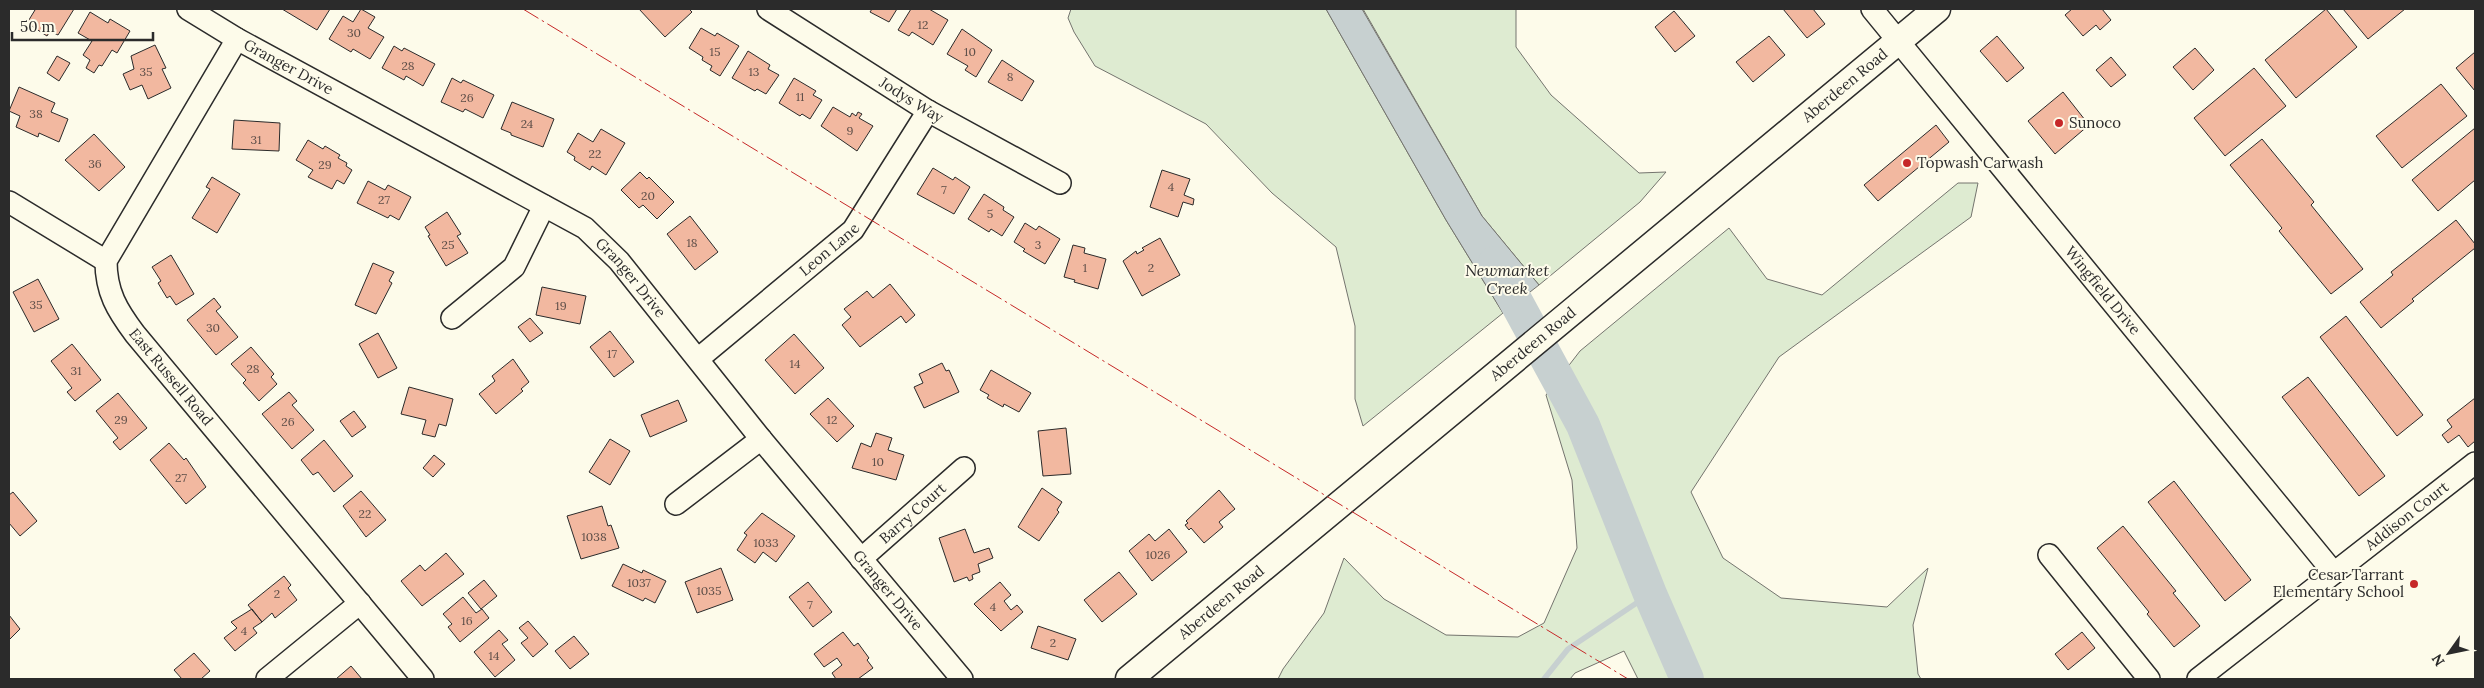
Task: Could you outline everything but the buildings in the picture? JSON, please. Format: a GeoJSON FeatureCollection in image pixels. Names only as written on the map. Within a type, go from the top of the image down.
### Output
{"type":"FeatureCollection","features":[{"type":"Feature","properties":{"kind":"main road","name":"Aberdeen Road"},"geometry":{"type":"LineString","coordinates":[[1129,679],[1936,9]]}},
{"type":"Feature","properties":{"kind":"street","name":"Granger Drive"},"geometry":{"type":"LineString","coordinates":[[188,9],[237,39],[585,228],[620,261],[761,439],[962,679]]}},
{"type":"Feature","properties":{"kind":"street","name":"Jodys Way"},"geometry":{"type":"LineString","coordinates":[[768,9],[928,111],[1060,183]]}},
{"type":"Feature","properties":{"kind":"street","name":"Wingfield Drive"},"geometry":{"type":"LineString","coordinates":[[1872,9],[2334,573]]}},
{"type":"Feature","properties":{"kind":"street"},"geometry":{"type":"LineString","coordinates":[[9,202],[106,261],[237,39]]}},
{"type":"Feature","properties":{"kind":"street","name":"Leon Lane"},"geometry":{"type":"LineString","coordinates":[[698,359],[853,230],[928,111]]}},
{"type":"Feature","properties":{"kind":"street"},"geometry":{"type":"LineString","coordinates":[[452,318],[514,267],[544,206]]}},
{"type":"Feature","properties":{"kind":"street","name":"East Russell Road"},"geometry":{"type":"LineString","coordinates":[[106,261],[106,278],[116,309],[423,679]]}},
{"type":"Feature","properties":{"kind":"street"},"geometry":{"type":"LineString","coordinates":[[676,504],[761,439]]}},
{"type":"Feature","properties":{"kind":"street","name":"Addison Court"},"geometry":{"type":"LineString","coordinates":[[2198,679],[2475,463]]}},
{"type":"Feature","properties":{"kind":"street","name":"Barry Court"},"geometry":{"type":"LineString","coordinates":[[861,559],[964,468]]}},
{"type":"Feature","properties":{"kind":"street"},"geometry":{"type":"LineString","coordinates":[[2049,555],[2149,679]]}},
{"type":"Feature","properties":{"kind":"street"},"geometry":{"type":"LineString","coordinates":[[267,679],[360,603]]}},
{"type":"Feature","properties":{"kind":"green space"},"geometry":{"type":"Polygon","coordinates":[[[1071,9],[1326,9],[1446,220],[1503,313],[1363,426],[1355,399],[1355,326],[1336,247],[1272,193],[1206,124],[1095,66],[1074,32],[1068,18],[1071,9]]]}},
{"type":"Feature","properties":{"kind":"green space"},"geometry":{"type":"Polygon","coordinates":[[[1363,9],[1516,9],[1516,47],[1551,95],[1639,173],[1666,172],[1640,202],[1539,285],[1482,216],[1363,9]]]}},
{"type":"Feature","properties":{"kind":"green space"},"geometry":{"type":"Polygon","coordinates":[[[1958,183],[1978,183],[1971,217],[1779,357],[1691,492],[1723,558],[1781,598],[1887,607],[1928,568],[1913,625],[1918,674],[1921,679],[1638,679],[1624,651],[1575,673],[1570,679],[1278,679],[1283,669],[1324,613],[1344,558],[1384,599],[1446,635],[1518,637],[1544,623],[1577,548],[1572,480],[1546,395],[1580,351],[1729,228],[1767,279],[1822,295],[1958,183]]]}},
{"type":"Feature","properties":{"kind":"water","name":"Newmarket Creek"},"geometry":{"type":"Polygon","coordinates":[[[1326,9],[1362,9],[1482,216],[1539,285],[1503,313],[1446,220],[1326,9]]]}},
{"type":"Feature","properties":{"kind":"waterway","name":"Newmarket Creek"},"geometry":{"type":"LineString","coordinates":[[1495,263],[1583,425],[1650,594],[1687,679]]}},
{"type":"Feature","properties":{"kind":"waterway"},"geometry":{"type":"LineString","coordinates":[[1544,679],[1568,649],[1650,594]]}},
{"type":"Feature","properties":{"kind":"power"},"geometry":{"type":"LineString","coordinates":[[523,9],[1628,679]]}},
{"type":"Feature","properties":{"kind":"place","name":"Sunoco"},"geometry":{"type":"Point","coordinates":[2059,123]}},
{"type":"Feature","properties":{"kind":"place","name":"Topwash Carwash"},"geometry":{"type":"Point","coordinates":[1907,163]}},
{"type":"Feature","properties":{"kind":"place","name":"Cesar Tarrant Elementary School"},"geometry":{"type":"Point","coordinates":[2414,584]}}]}
